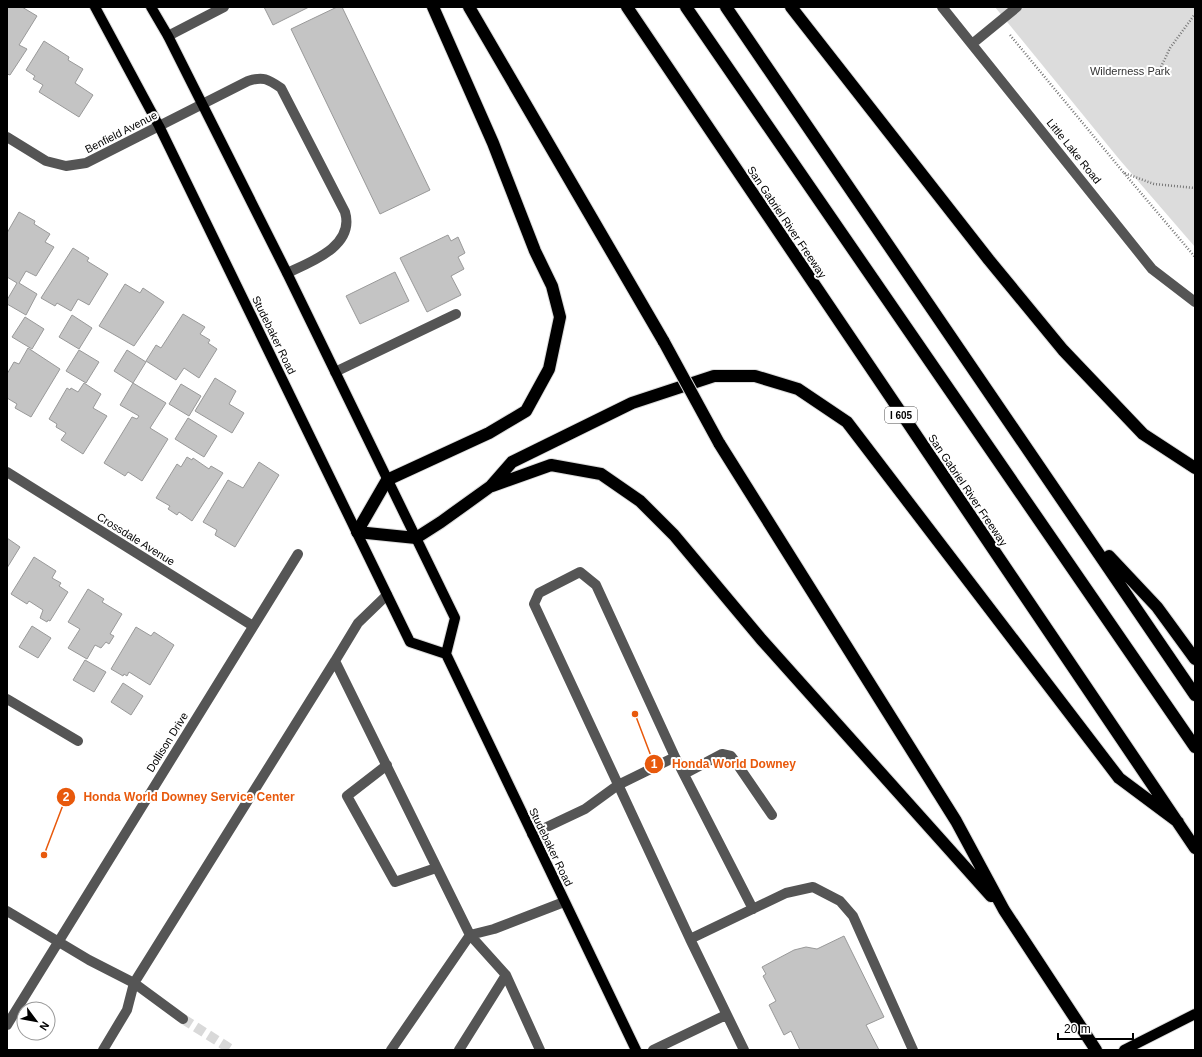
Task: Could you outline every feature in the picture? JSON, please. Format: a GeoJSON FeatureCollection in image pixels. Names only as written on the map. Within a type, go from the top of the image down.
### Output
{"type":"FeatureCollection","features":[{"type":"Feature","properties":{"kind":"highway"},"geometry":{"type":"LineString","coordinates":[[433,7],[493,143],[535,251],[552,286],[560,317],[549,369],[526,411],[489,433],[387,480],[357,532],[416,538],[441,522],[490,486],[512,462],[632,403],[714,376],[754,376],[798,389],[847,422],[1119,778],[1178,822]]}},
{"type":"Feature","properties":{"kind":"highway"},"geometry":{"type":"LineString","coordinates":[[469,7],[664,342],[719,443],[956,822],[1004,910],[1096,1050]]}},
{"type":"Feature","properties":{"kind":"highway","name":"San Gabriel River Freeway"},"geometry":{"type":"LineString","coordinates":[[627,7],[904,420],[1194,846]]}},
{"type":"Feature","properties":{"kind":"highway"},"geometry":{"type":"LineString","coordinates":[[686,7],[1195,746]]}},
{"type":"Feature","properties":{"kind":"highway"},"geometry":{"type":"LineString","coordinates":[[726,7],[1083,528],[1195,695]]}},
{"type":"Feature","properties":{"kind":"highway"},"geometry":{"type":"LineString","coordinates":[[791,7],[989,260],[1063,350],[1143,434],[1195,468]]}},
{"type":"Feature","properties":{"kind":"highway"},"geometry":{"type":"LineString","coordinates":[[490,486],[551,465],[601,474],[640,501],[674,535],[762,639],[1004,910]]}},
{"type":"Feature","properties":{"kind":"highway"},"geometry":{"type":"LineString","coordinates":[[1083,528],[1157,608],[1195,659]]}},
{"type":"Feature","properties":{"kind":"main road","name":"Studebaker Road"},"geometry":{"type":"LineString","coordinates":[[96,7],[159,126],[410,642],[446,654],[636,1050]]}},
{"type":"Feature","properties":{"kind":"main road"},"geometry":{"type":"LineString","coordinates":[[151,7],[168,36],[287,273],[455,618],[446,654]]}},
{"type":"Feature","properties":{"kind":"main road"},"geometry":{"type":"LineString","coordinates":[[1124,1050],[1195,1014]]}},
{"type":"Feature","properties":{"kind":"street"},"geometry":{"type":"LineString","coordinates":[[168,36],[224,7]]}},
{"type":"Feature","properties":{"kind":"street","name":"Little Lake Road"},"geometry":{"type":"LineString","coordinates":[[942,7],[1152,269],[1195,302]]}},
{"type":"Feature","properties":{"kind":"street"},"geometry":{"type":"LineString","coordinates":[[972,44],[1017,7]]}},
{"type":"Feature","properties":{"kind":"street","name":"Benfield Avenue"},"geometry":{"type":"LineString","coordinates":[[7,137],[46,161],[66,166],[86,164],[201,104],[259,78],[270,81],[280,88],[345,212],[348,222],[346,231],[336,245],[321,257],[287,273]]}},
{"type":"Feature","properties":{"kind":"street"},"geometry":{"type":"LineString","coordinates":[[335,372],[456,314]]}},
{"type":"Feature","properties":{"kind":"street","name":"Crossdale Avenue"},"geometry":{"type":"LineString","coordinates":[[7,472],[253,626]]}},
{"type":"Feature","properties":{"kind":"street","name":"Dollison Drive"},"geometry":{"type":"LineString","coordinates":[[7,1025],[298,554]]}},
{"type":"Feature","properties":{"kind":"street"},"geometry":{"type":"LineString","coordinates":[[744,1050],[690,939],[534,604],[539,593],[580,572],[596,585],[675,757],[753,909]]}},
{"type":"Feature","properties":{"kind":"street"},"geometry":{"type":"LineString","coordinates":[[103,1050],[127,1010],[134,983],[336,661],[358,623],[387,595]]}},
{"type":"Feature","properties":{"kind":"street"},"geometry":{"type":"LineString","coordinates":[[336,661],[470,935],[506,975],[540,1050]]}},
{"type":"Feature","properties":{"kind":"street"},"geometry":{"type":"LineString","coordinates":[[7,699],[78,742]]}},
{"type":"Feature","properties":{"kind":"street"},"geometry":{"type":"LineString","coordinates":[[684,774],[722,754],[731,756],[772,815]]}},
{"type":"Feature","properties":{"kind":"street"},"geometry":{"type":"LineString","coordinates":[[532,834],[585,809],[618,785],[675,757]]}},
{"type":"Feature","properties":{"kind":"street"},"geometry":{"type":"LineString","coordinates":[[387,765],[347,796],[395,882],[436,868]]}},
{"type":"Feature","properties":{"kind":"street"},"geometry":{"type":"LineString","coordinates":[[690,939],[786,893],[814,887],[840,901],[853,916],[913,1050]]}},
{"type":"Feature","properties":{"kind":"street"},"geometry":{"type":"LineString","coordinates":[[391,1050],[470,935],[494,929],[564,902]]}},
{"type":"Feature","properties":{"kind":"street"},"geometry":{"type":"LineString","coordinates":[[7,911],[58,942],[134,983],[183,1019]]}},
{"type":"Feature","properties":{"kind":"street"},"geometry":{"type":"LineString","coordinates":[[459,1050],[506,975]]}},
{"type":"Feature","properties":{"kind":"street"},"geometry":{"type":"LineString","coordinates":[[653,1050],[726,1015]]}},
{"type":"Feature","properties":{"kind":"path"},"geometry":{"type":"LineString","coordinates":[[1161,67],[1170,48],[1195,14]]}},
{"type":"Feature","properties":{"kind":"path"},"geometry":{"type":"LineString","coordinates":[[998,22],[1195,257]]}},
{"type":"Feature","properties":{"kind":"path"},"geometry":{"type":"LineString","coordinates":[[1124,173],[1154,184],[1195,188]]}},
{"type":"Feature","properties":{"kind":"green space","name":"Wilderness Park"},"geometry":{"type":"Polygon","coordinates":[[[995,7],[1195,7],[1195,247],[1119,159],[995,7]]]}},
{"type":"Feature","properties":{"kind":"building"},"geometry":{"type":"Polygon","coordinates":[[[7,7],[22,7],[37,16],[19,45],[27,49],[10,75],[7,74],[7,7]]]}},
{"type":"Feature","properties":{"kind":"building"},"geometry":{"type":"Polygon","coordinates":[[[264,7],[309,7],[273,25],[264,7]]]}},
{"type":"Feature","properties":{"kind":"building"},"geometry":{"type":"Polygon","coordinates":[[[337,7],[342,7],[430,190],[380,214],[291,29],[337,7]]]}},
{"type":"Feature","properties":{"kind":"building"},"geometry":{"type":"Polygon","coordinates":[[[44,41],[69,57],[68,60],[83,69],[75,83],[93,95],[79,117],[39,92],[43,85],[33,79],[35,76],[26,70],[44,41]]]}},
{"type":"Feature","properties":{"kind":"building"},"geometry":{"type":"Polygon","coordinates":[[[19,212],[35,221],[34,224],[50,234],[45,242],[54,247],[36,276],[26,271],[19,283],[37,294],[26,315],[7,304],[7,300],[17,283],[7,277],[7,233],[19,212]]]}},
{"type":"Feature","properties":{"kind":"building"},"geometry":{"type":"Polygon","coordinates":[[[448,235],[451,241],[458,237],[465,253],[458,257],[464,269],[451,276],[461,295],[427,312],[400,258],[448,235]]]}},
{"type":"Feature","properties":{"kind":"building"},"geometry":{"type":"Polygon","coordinates":[[[73,248],[89,258],[87,261],[108,274],[89,305],[78,299],[71,311],[57,303],[55,306],[41,298],[73,248]]]}},
{"type":"Feature","properties":{"kind":"building"},"geometry":{"type":"Polygon","coordinates":[[[395,272],[409,301],[360,324],[346,296],[395,272]]]}},
{"type":"Feature","properties":{"kind":"building"},"geometry":{"type":"Polygon","coordinates":[[[125,284],[140,293],[143,288],[164,302],[134,346],[99,326],[125,284]]]}},
{"type":"Feature","properties":{"kind":"building"},"geometry":{"type":"Polygon","coordinates":[[[183,314],[205,327],[200,334],[210,340],[208,343],[217,349],[199,378],[184,368],[176,380],[146,361],[156,345],[161,348],[183,314]]]}},
{"type":"Feature","properties":{"kind":"building"},"geometry":{"type":"Polygon","coordinates":[[[72,315],[92,328],[79,349],[59,337],[72,315]]]}},
{"type":"Feature","properties":{"kind":"building"},"geometry":{"type":"Polygon","coordinates":[[[25,317],[44,329],[32,349],[12,337],[25,317]]]}},
{"type":"Feature","properties":{"kind":"building"},"geometry":{"type":"Polygon","coordinates":[[[28,348],[60,369],[31,417],[15,408],[17,404],[7,398],[7,374],[14,362],[19,364],[28,348]]]}},
{"type":"Feature","properties":{"kind":"building"},"geometry":{"type":"Polygon","coordinates":[[[79,350],[99,362],[86,383],[66,371],[79,350]]]}},
{"type":"Feature","properties":{"kind":"building"},"geometry":{"type":"Polygon","coordinates":[[[127,350],[146,362],[133,383],[114,371],[127,350]]]}},
{"type":"Feature","properties":{"kind":"building"},"geometry":{"type":"Polygon","coordinates":[[[215,378],[236,391],[229,404],[244,413],[232,433],[195,411],[215,378]]]}},
{"type":"Feature","properties":{"kind":"building"},"geometry":{"type":"Polygon","coordinates":[[[84,383],[101,394],[93,408],[107,416],[83,454],[61,440],[66,433],[56,427],[57,424],[49,419],[67,388],[70,390],[71,388],[78,392],[84,383]]]}},
{"type":"Feature","properties":{"kind":"building"},"geometry":{"type":"Polygon","coordinates":[[[133,383],[166,403],[150,428],[168,439],[142,481],[128,472],[125,476],[104,463],[132,417],[137,419],[139,416],[120,405],[133,383]]]}},
{"type":"Feature","properties":{"kind":"building"},"geometry":{"type":"Polygon","coordinates":[[[181,384],[201,396],[189,416],[169,404],[181,384]]]}},
{"type":"Feature","properties":{"kind":"building"},"geometry":{"type":"Polygon","coordinates":[[[188,418],[217,436],[204,457],[175,439],[188,418]]]}},
{"type":"Feature","properties":{"kind":"building"},"geometry":{"type":"Polygon","coordinates":[[[187,457],[192,460],[193,458],[209,469],[211,466],[223,473],[192,521],[179,512],[177,515],[168,509],[170,506],[156,498],[177,464],[181,467],[187,457]]]}},
{"type":"Feature","properties":{"kind":"building"},"geometry":{"type":"Polygon","coordinates":[[[259,462],[279,475],[235,547],[215,535],[217,530],[203,522],[228,480],[243,488],[259,462]]]}},
{"type":"Feature","properties":{"kind":"building"},"geometry":{"type":"Polygon","coordinates":[[[7,538],[20,547],[7,568],[7,538]]]}},
{"type":"Feature","properties":{"kind":"building"},"geometry":{"type":"Polygon","coordinates":[[[34,557],[56,571],[52,578],[61,583],[59,586],[68,592],[50,621],[48,620],[47,622],[40,618],[43,610],[29,601],[27,604],[11,594],[34,557]]]}},
{"type":"Feature","properties":{"kind":"building"},"geometry":{"type":"Polygon","coordinates":[[[88,589],[104,599],[102,602],[122,614],[110,634],[114,636],[109,644],[106,642],[101,648],[95,645],[87,659],[68,648],[80,629],[68,622],[88,589]]]}},
{"type":"Feature","properties":{"kind":"building"},"geometry":{"type":"Polygon","coordinates":[[[32,626],[51,638],[38,658],[19,647],[32,626]]]}},
{"type":"Feature","properties":{"kind":"building"},"geometry":{"type":"Polygon","coordinates":[[[136,627],[151,636],[154,632],[174,645],[150,685],[129,672],[127,676],[124,674],[123,676],[111,669],[136,627]]]}},
{"type":"Feature","properties":{"kind":"building"},"geometry":{"type":"Polygon","coordinates":[[[85,660],[106,672],[94,692],[73,680],[85,660]]]}},
{"type":"Feature","properties":{"kind":"building"},"geometry":{"type":"Polygon","coordinates":[[[123,683],[143,696],[131,715],[111,702],[123,683]]]}},
{"type":"Feature","properties":{"kind":"building"},"geometry":{"type":"Polygon","coordinates":[[[844,936],[884,1017],[866,1025],[879,1050],[800,1050],[791,1031],[784,1035],[769,1005],[776,1001],[763,976],[766,974],[762,967],[794,950],[806,947],[817,949],[844,936]]]}},
{"type":"Feature","properties":{"kind":"tunnel"},"geometry":{"type":"LineString","coordinates":[[183,1019],[232,1050]]}},
{"type":"Feature","properties":{"kind":"place","name":"Honda World Downey"},"geometry":{"type":"Point","coordinates":[635,714]}},
{"type":"Feature","properties":{"kind":"place","name":"Honda World Downey Service Center"},"geometry":{"type":"Point","coordinates":[44,855]}}]}
